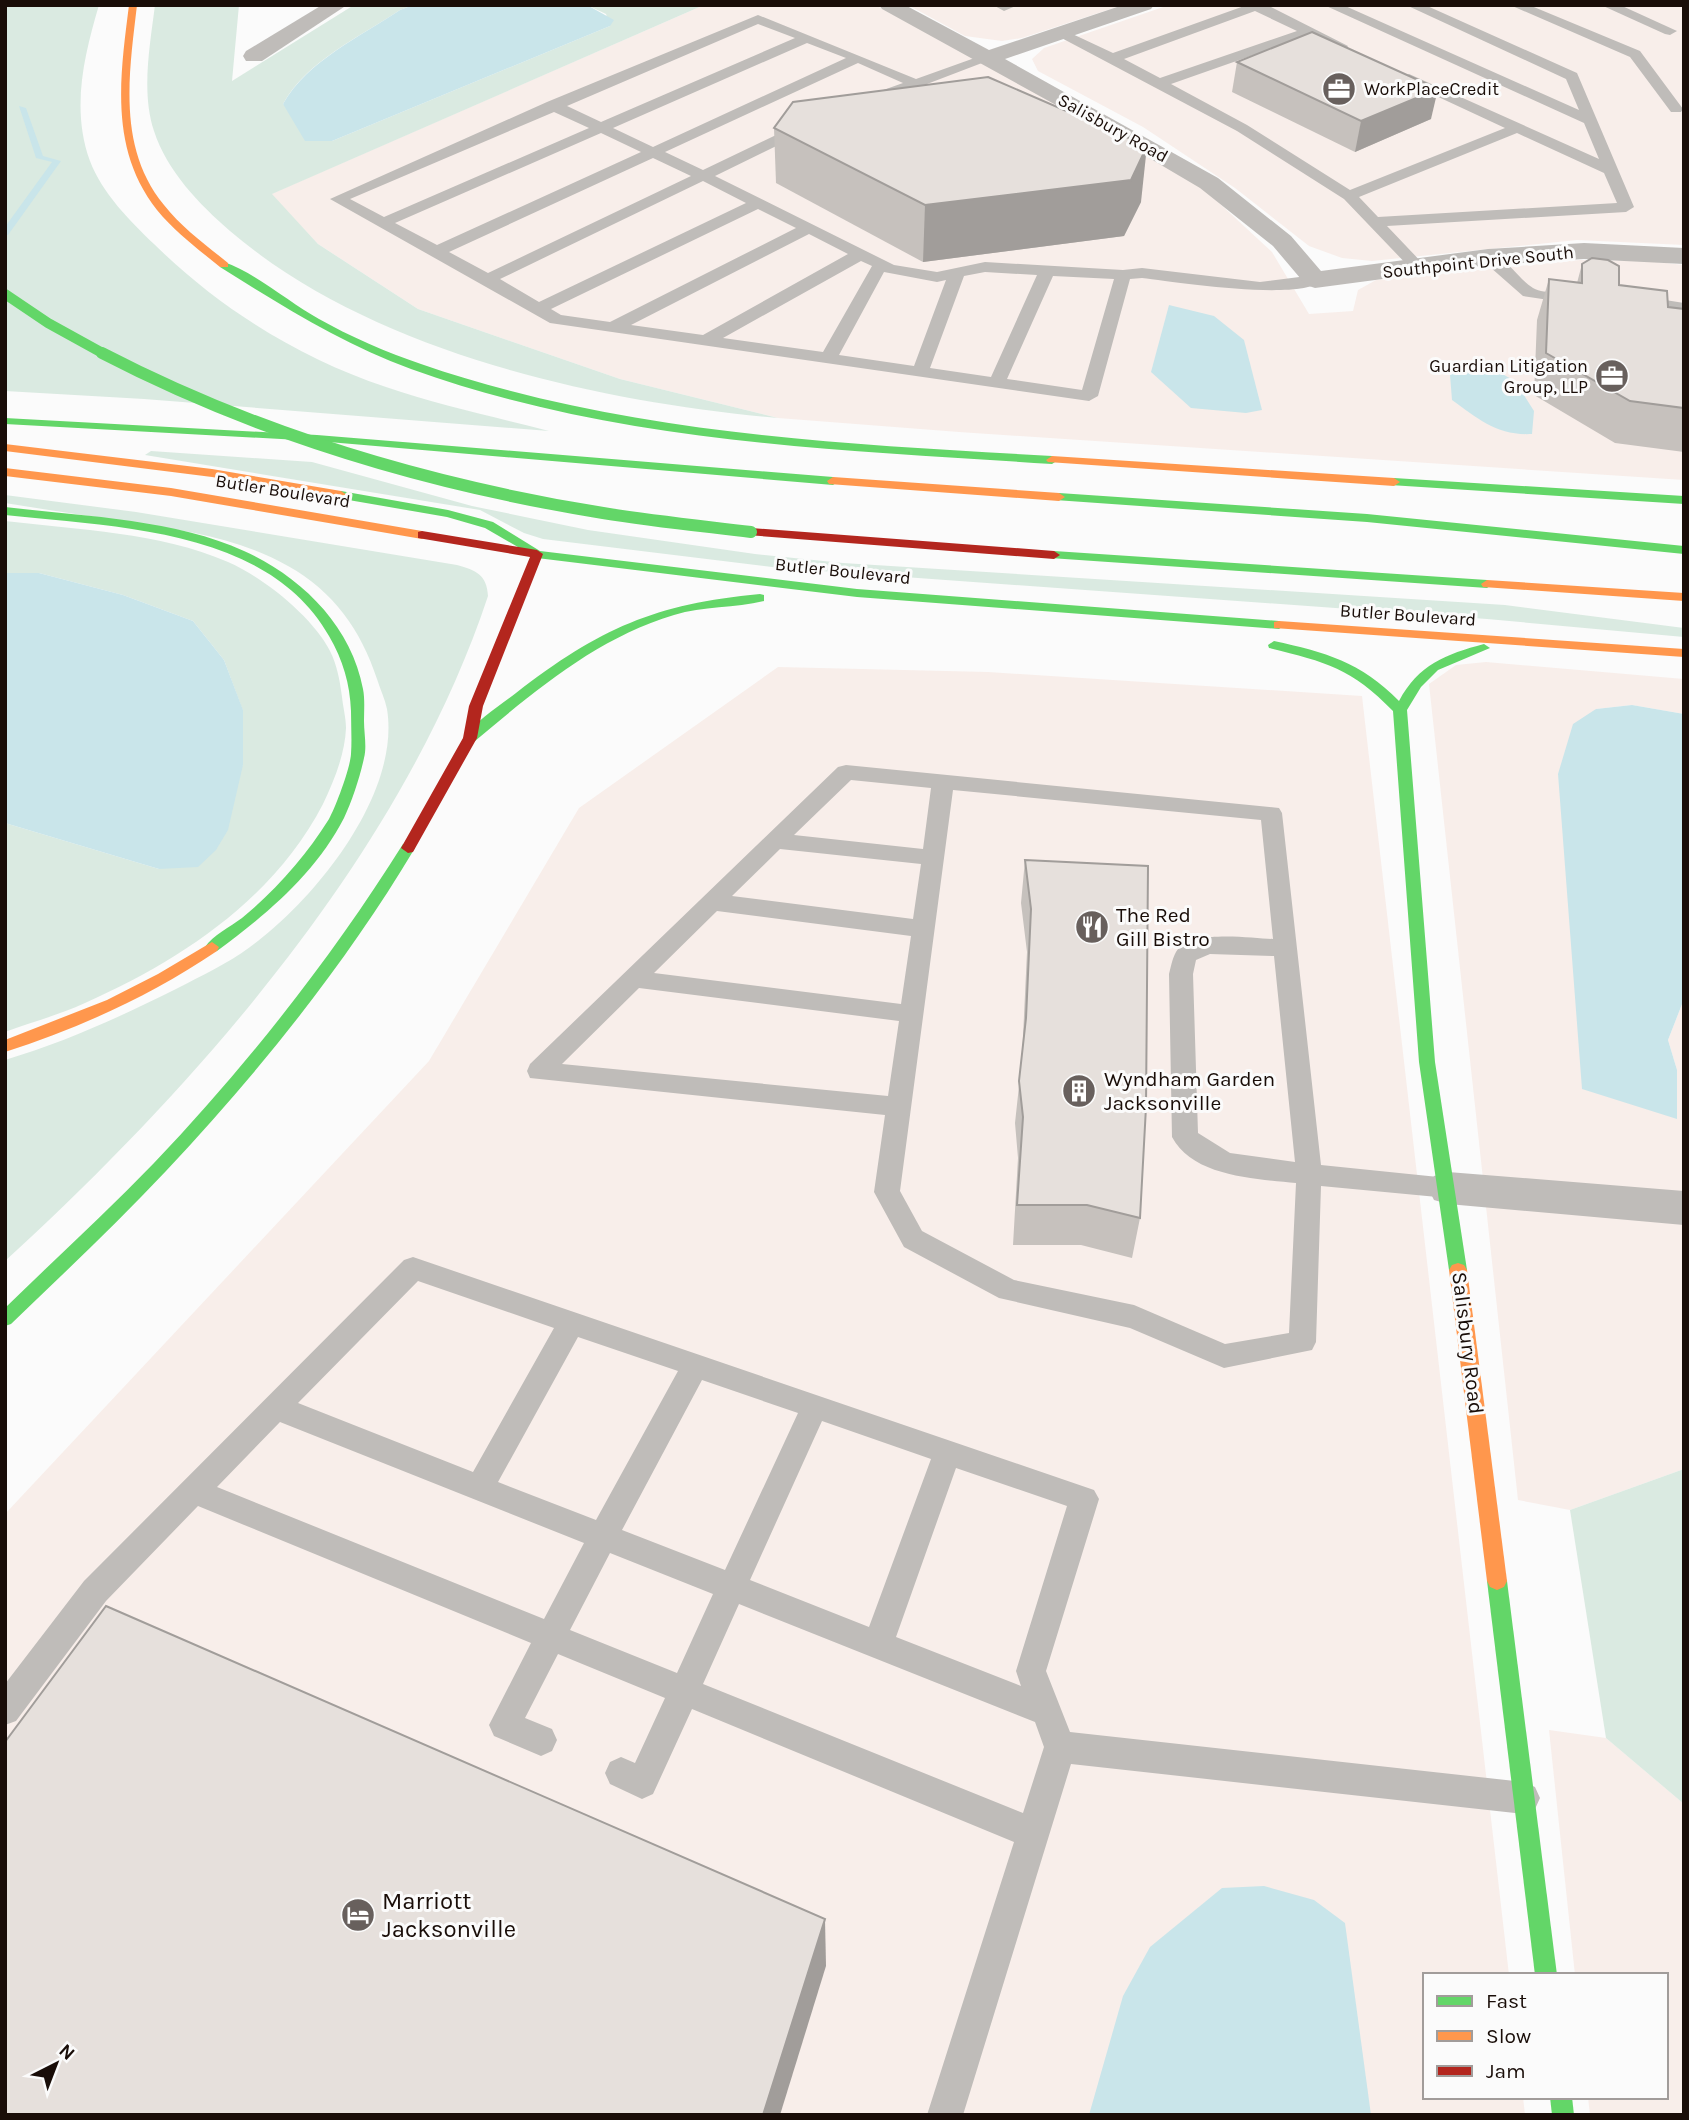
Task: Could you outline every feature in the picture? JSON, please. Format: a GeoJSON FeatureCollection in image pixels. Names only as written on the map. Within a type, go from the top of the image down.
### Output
{"type":"FeatureCollection","features":[{"type":"Feature","properties":{"kind":"main road"},"geometry":{"type":"LineString","coordinates":[[133,5],[121,94],[123,124],[146,190],[180,228],[214,258],[265,295],[344,337],[379,352],[508,396],[596,416],[756,441],[1684,500]]}},
{"type":"Feature","properties":{"kind":"main road"},"geometry":{"type":"LineString","coordinates":[[5,294],[110,358],[267,425],[340,449],[472,486],[583,510],[751,532],[914,546],[1492,582],[1684,597]]}},
{"type":"Feature","properties":{"kind":"main road"},"geometry":{"type":"LineString","coordinates":[[5,421],[317,438],[680,470],[1367,518],[1684,551]]}},
{"type":"Feature","properties":{"kind":"main road"},"geometry":{"type":"LineString","coordinates":[[5,447],[212,473],[448,514],[489,525],[537,554],[475,706],[470,738],[422,826],[375,903],[224,1097],[159,1168],[5,1319]]}},
{"type":"Feature","properties":{"kind":"main road"},"geometry":{"type":"LineString","coordinates":[[867,450],[1005,474]]}},
{"type":"Feature","properties":{"kind":"main road","name":"Butler Boulevard"},"geometry":{"type":"LineString","coordinates":[[5,471],[171,492],[537,554],[857,593],[1128,615],[1684,653]]}},
{"type":"Feature","properties":{"kind":"main road"},"geometry":{"type":"LineString","coordinates":[[1033,478],[1226,510]]}},
{"type":"Feature","properties":{"kind":"main road"},"geometry":{"type":"LineString","coordinates":[[5,511],[143,528],[213,542],[267,567],[318,608],[338,636],[353,668],[359,702],[359,737],[353,774],[342,808],[322,843],[257,914],[171,977],[111,1008],[47,1034],[5,1046]]}},
{"type":"Feature","properties":{"kind":"main road"},"geometry":{"type":"LineString","coordinates":[[470,738],[555,667],[595,641],[634,621],[705,602],[857,593]]}},
{"type":"Feature","properties":{"kind":"main road"},"geometry":{"type":"LineString","coordinates":[[1128,615],[1317,653],[1344,661],[1365,673],[1400,710],[1413,684],[1429,666],[1443,658],[1510,641]]}},
{"type":"Feature","properties":{"kind":"main road","name":"Salisbury Road"},"geometry":{"type":"LineString","coordinates":[[1400,710],[1427,1062],[1448,1188],[1546,1973]]}},
{"type":"Feature","properties":{"kind":"street"},"geometry":{"type":"LineString","coordinates":[[254,56],[337,5]]}},
{"type":"Feature","properties":{"kind":"street","name":"Salisbury Road"},"geometry":{"type":"LineString","coordinates":[[889,5],[1209,183],[1282,242],[1315,280]]}},
{"type":"Feature","properties":{"kind":"street"},"geometry":{"type":"LineString","coordinates":[[988,58],[1144,5]]}},
{"type":"Feature","properties":{"kind":"street","name":"Southpoint Drive South"},"geometry":{"type":"LineString","coordinates":[[1315,280],[1488,257],[1584,251],[1684,256]]}},
{"type":"Feature","properties":{"kind":"street"},"geometry":{"type":"LineString","coordinates":[[1448,1188],[1683,1211]]}},
{"type":"Feature","properties":{"kind":"lane"},"geometry":{"type":"LineString","coordinates":[[1000,5],[1011,5]]}},
{"type":"Feature","properties":{"kind":"lane"},"geometry":{"type":"LineString","coordinates":[[1331,5],[1591,121]]}},
{"type":"Feature","properties":{"kind":"lane"},"geometry":{"type":"LineString","coordinates":[[1375,222],[1626,207],[1572,76],[1413,5]]}},
{"type":"Feature","properties":{"kind":"lane"},"geometry":{"type":"LineString","coordinates":[[1517,5],[1635,54],[1680,110],[1684,127]]}},
{"type":"Feature","properties":{"kind":"lane"},"geometry":{"type":"LineString","coordinates":[[1608,5],[1670,32]]}},
{"type":"Feature","properties":{"kind":"lane"},"geometry":{"type":"LineString","coordinates":[[1112,58],[1258,6],[1358,54]]}},
{"type":"Feature","properties":{"kind":"lane"},"geometry":{"type":"LineString","coordinates":[[938,92],[758,19],[552,105],[338,199],[488,279],[556,319],[1088,396],[1123,275]]}},
{"type":"Feature","properties":{"kind":"lane"},"geometry":{"type":"LineString","coordinates":[[1635,54],[1658,36],[1684,26]]}},
{"type":"Feature","properties":{"kind":"lane"},"geometry":{"type":"LineString","coordinates":[[1159,83],[1309,31]]}},
{"type":"Feature","properties":{"kind":"lane"},"geometry":{"type":"LineString","coordinates":[[1061,34],[1112,58],[1242,128],[1349,196],[1418,267]]}},
{"type":"Feature","properties":{"kind":"lane"},"geometry":{"type":"LineString","coordinates":[[383,223],[807,38]]}},
{"type":"Feature","properties":{"kind":"lane"},"geometry":{"type":"LineString","coordinates":[[436,251],[858,58]]}},
{"type":"Feature","properties":{"kind":"lane"},"geometry":{"type":"LineString","coordinates":[[882,115],[857,104],[988,58]]}},
{"type":"Feature","properties":{"kind":"lane"},"geometry":{"type":"LineString","coordinates":[[1395,71],[1612,171]]}},
{"type":"Feature","properties":{"kind":"lane"},"geometry":{"type":"LineString","coordinates":[[552,105],[704,176],[890,269],[937,277],[985,268],[1123,275],[1142,273],[1261,286],[1315,280]]}},
{"type":"Feature","properties":{"kind":"lane"},"geometry":{"type":"LineString","coordinates":[[488,279],[821,119]]}},
{"type":"Feature","properties":{"kind":"lane"},"geometry":{"type":"LineString","coordinates":[[1349,196],[1517,128]]}},
{"type":"Feature","properties":{"kind":"lane"},"geometry":{"type":"LineString","coordinates":[[538,309],[758,203]]}},
{"type":"Feature","properties":{"kind":"lane"},"geometry":{"type":"LineString","coordinates":[[613,327],[809,229]]}},
{"type":"Feature","properties":{"kind":"lane"},"geometry":{"type":"LineString","coordinates":[[705,341],[861,254]]}},
{"type":"Feature","properties":{"kind":"lane"},"geometry":{"type":"LineString","coordinates":[[1488,257],[1529,293],[1554,307],[1569,301]]}},
{"type":"Feature","properties":{"kind":"lane"},"geometry":{"type":"LineString","coordinates":[[829,358],[881,264]]}},
{"type":"Feature","properties":{"kind":"lane"},"geometry":{"type":"LineString","coordinates":[[997,383],[1047,271]]}},
{"type":"Feature","properties":{"kind":"lane"},"geometry":{"type":"LineString","coordinates":[[920,372],[957,273]]}},
{"type":"Feature","properties":{"kind":"lane"},"geometry":{"type":"LineString","coordinates":[[1617,305],[1681,307]]}},
{"type":"Feature","properties":{"kind":"lane"},"geometry":{"type":"LineString","coordinates":[[899,1107],[539,1071],[846,772],[943,781],[1271,813],[1309,1174],[1302,1342],[1224,1356],[1134,1317],[1009,1290],[913,1239],[887,1192],[899,1107],[912,1014],[943,781]]}},
{"type":"Feature","properties":{"kind":"lane"},"geometry":{"type":"LineString","coordinates":[[775,841],[933,858]]}},
{"type":"Feature","properties":{"kind":"lane"},"geometry":{"type":"LineString","coordinates":[[712,902],[923,929]]}},
{"type":"Feature","properties":{"kind":"lane"},"geometry":{"type":"LineString","coordinates":[[1285,948],[1207,945],[1186,955],[1181,974],[1185,1137],[1206,1155],[1257,1168],[1448,1188]]}},
{"type":"Feature","properties":{"kind":"lane"},"geometry":{"type":"LineString","coordinates":[[634,979],[912,1014]]}},
{"type":"Feature","properties":{"kind":"lane"},"geometry":{"type":"LineString","coordinates":[[5,1710],[95,1591],[413,1268],[1084,1499],[1031,1671],[1060,1747],[945,2115]]}},
{"type":"Feature","properties":{"kind":"lane"},"geometry":{"type":"LineString","coordinates":[[480,1487],[572,1322]]}},
{"type":"Feature","properties":{"kind":"lane"},"geometry":{"type":"LineString","coordinates":[[541,1740],[505,1725],[603,1536],[696,1366]]}},
{"type":"Feature","properties":{"kind":"lane"},"geometry":{"type":"LineString","coordinates":[[621,1773],[642,1783],[815,1406]]}},
{"type":"Feature","properties":{"kind":"lane"},"geometry":{"type":"LineString","coordinates":[[275,1407],[1046,1710]]}},
{"type":"Feature","properties":{"kind":"lane"},"geometry":{"type":"LineString","coordinates":[[878,1644],[948,1451]]}},
{"type":"Feature","properties":{"kind":"lane"},"geometry":{"type":"LineString","coordinates":[[193,1491],[1033,1833]]}},
{"type":"Feature","properties":{"kind":"lane"},"geometry":{"type":"LineString","coordinates":[[1060,1747],[1524,1798]]}},
{"type":"Feature","properties":{"kind":"shaded area"},"geometry":{"type":"Polygon","coordinates":[[[5,5],[99,5],[82,83],[81,122],[90,161],[109,195],[126,216],[205,289],[262,329],[354,375],[426,400],[549,431],[144,399],[5,391],[5,5]]]}},
{"type":"Feature","properties":{"kind":"shaded area"},"geometry":{"type":"Polygon","coordinates":[[[155,5],[239,5],[232,81],[354,5],[413,5],[351,40],[320,62],[305,75],[283,104],[332,141],[610,26],[606,14],[587,5],[704,5],[272,194],[318,244],[418,309],[620,379],[778,418],[636,399],[562,384],[489,364],[418,339],[350,309],[287,273],[230,231],[207,210],[185,186],[160,146],[150,116],[147,85],[155,5]]]}},
{"type":"Feature","properties":{"kind":"shaded area"},"geometry":{"type":"Polygon","coordinates":[[[704,5],[875,5],[1110,131],[1205,190],[1272,252],[1309,314],[1353,311],[1358,290],[1376,280],[1580,260],[1648,261],[1684,265],[1684,480],[778,418],[620,379],[418,309],[318,244],[271,194],[704,5]]]}},
{"type":"Feature","properties":{"kind":"shaded area"},"geometry":{"type":"Polygon","coordinates":[[[908,5],[1123,5],[1022,38],[1002,41],[965,36],[908,5]]]}},
{"type":"Feature","properties":{"kind":"shaded area"},"geometry":{"type":"Polygon","coordinates":[[[1169,5],[1684,5],[1684,245],[1577,240],[1372,261],[1342,258],[1309,246],[1235,188],[1143,127],[1038,71],[1032,59],[1044,48],[1169,5]]]}},
{"type":"Feature","properties":{"kind":"shaded area"},"geometry":{"type":"Polygon","coordinates":[[[151,451],[312,462],[472,506],[588,530],[755,554],[843,563],[1505,605],[1684,628],[1684,637],[1487,619],[780,568],[543,539],[524,533],[480,510],[145,455],[151,451]]]}},
{"type":"Feature","properties":{"kind":"shaded area"},"geometry":{"type":"Polygon","coordinates":[[[5,495],[136,512],[457,565],[470,569],[483,578],[488,596],[451,690],[405,782],[350,871],[288,957],[221,1039],[151,1118],[5,1261],[5,1060],[71,1037],[155,999],[232,959],[275,927],[325,874],[348,843],[367,810],[380,776],[388,742],[386,705],[363,644],[332,600],[304,576],[269,556],[231,542],[171,529],[5,503],[5,495]]]}},
{"type":"Feature","properties":{"kind":"shaded area"},"geometry":{"type":"Polygon","coordinates":[[[5,521],[118,534],[174,544],[228,562],[256,577],[286,599],[312,625],[330,651],[339,679],[346,728],[344,748],[323,804],[303,838],[279,869],[251,898],[189,947],[155,968],[75,1007],[5,1032],[5,823],[159,869],[243,765],[243,711],[224,660],[193,621],[123,595],[39,573],[5,573],[5,521]]]}},
{"type":"Feature","properties":{"kind":"shaded area"},"geometry":{"type":"Polygon","coordinates":[[[1486,662],[1684,679],[1684,714],[1632,705],[1596,709],[1558,774],[1677,1070],[1668,1040],[1684,999],[1684,1469],[1570,1510],[1518,1500],[1429,684],[1456,665],[1486,662]]]}},
{"type":"Feature","properties":{"kind":"shaded area"},"geometry":{"type":"Polygon","coordinates":[[[778,667],[988,672],[1362,696],[1509,1973],[1423,1973],[1423,2099],[1523,2099],[1525,2115],[5,2115],[5,1514],[429,1061],[579,808],[778,667]]]}},
{"type":"Feature","properties":{"kind":"shaded area"},"geometry":{"type":"Polygon","coordinates":[[[1684,1469],[1684,1804],[1606,1738],[1570,1510],[1684,1469]]]}},
{"type":"Feature","properties":{"kind":"shaded area"},"geometry":{"type":"Polygon","coordinates":[[[1549,1730],[1606,1738],[1684,1804],[1684,2115],[1590,2115],[1588,2099],[1668,2099],[1668,1973],[1575,1973],[1549,1730]]]}},
{"type":"Feature","properties":{"kind":"water"},"geometry":{"type":"Polygon","coordinates":[[[413,5],[587,5],[614,20],[610,26],[332,141],[305,141],[283,104],[293,89],[320,62],[400,10],[413,5]]]}},
{"type":"Feature","properties":{"kind":"water"},"geometry":{"type":"Polygon","coordinates":[[[1169,305],[1214,316],[1244,340],[1262,410],[1246,413],[1191,408],[1151,372],[1169,305]]]}},
{"type":"Feature","properties":{"kind":"water"},"geometry":{"type":"Polygon","coordinates":[[[1470,365],[1495,370],[1515,381],[1534,411],[1532,434],[1499,429],[1480,420],[1452,400],[1450,375],[1454,369],[1470,365]]]}},
{"type":"Feature","properties":{"kind":"water"},"geometry":{"type":"Polygon","coordinates":[[[5,573],[39,573],[123,595],[193,621],[224,660],[243,710],[243,765],[228,830],[216,850],[198,867],[159,869],[5,823],[5,573]]]}},
{"type":"Feature","properties":{"kind":"water"},"geometry":{"type":"Polygon","coordinates":[[[1632,705],[1684,714],[1684,999],[1668,1040],[1677,1070],[1677,1119],[1582,1089],[1558,774],[1573,724],[1596,709],[1632,705]]]}},
{"type":"Feature","properties":{"kind":"water"},"geometry":{"type":"Polygon","coordinates":[[[1264,1886],[1314,1900],[1345,1923],[1371,2115],[1089,2115],[1123,1996],[1150,1947],[1222,1888],[1264,1886]]]}},
{"type":"Feature","properties":{"kind":"building"},"geometry":{"type":"Polygon","coordinates":[[[1312,32],[1438,89],[1361,121],[1237,62],[1312,32]]]}},
{"type":"Feature","properties":{"kind":"building"},"geometry":{"type":"Polygon","coordinates":[[[988,77],[1147,146],[1131,180],[925,205],[774,128],[793,102],[988,77]]]}},
{"type":"Feature","properties":{"kind":"building"},"geometry":{"type":"Polygon","coordinates":[[[1592,258],[1608,260],[1619,266],[1619,285],[1667,291],[1668,307],[1684,309],[1684,408],[1630,401],[1546,353],[1549,279],[1582,283],[1582,264],[1592,258]]]}},
{"type":"Feature","properties":{"kind":"building","name":"Wyndham Garden Jacksonville"},"geometry":{"type":"Polygon","coordinates":[[[1025,860],[1148,866],[1146,1107],[1140,1218],[1087,1205],[1017,1205],[1023,1117],[1019,1081],[1026,1018],[1031,909],[1025,860]]]}},
{"type":"Feature","properties":{"kind":"building","name":"Marriott Jacksonville"},"geometry":{"type":"Polygon","coordinates":[[[106,1606],[825,1919],[763,2115],[5,2115],[5,1742],[106,1606]]]}},
{"type":"Feature","properties":{"kind":"waterway"},"geometry":{"type":"LineString","coordinates":[[5,233],[57,161],[40,158],[22,108]]}},
{"type":"Feature","properties":{"kind":"traffic: fast"},"geometry":{"type":"LineString","coordinates":[[224,265],[316,322],[414,366],[516,398],[622,421],[729,436],[1052,460]]}},
{"type":"Feature","properties":{"kind":"traffic: fast"},"geometry":{"type":"LineString","coordinates":[[5,294],[70,336],[139,371],[234,413],[332,448],[431,477],[532,500],[625,517],[751,532]]}},
{"type":"Feature","properties":{"kind":"traffic: fast"},"geometry":{"type":"LineString","coordinates":[[5,421],[317,438],[833,481]]}},
{"type":"Feature","properties":{"kind":"traffic: fast"},"geometry":{"type":"LineString","coordinates":[[1394,482],[1684,500]]}},
{"type":"Feature","properties":{"kind":"traffic: fast"},"geometry":{"type":"LineString","coordinates":[[341,495],[448,514],[489,525],[537,554],[857,593],[1279,625]]}},
{"type":"Feature","properties":{"kind":"traffic: fast"},"geometry":{"type":"LineString","coordinates":[[1059,497],[1367,518],[1684,550]]}},
{"type":"Feature","properties":{"kind":"traffic: fast"},"geometry":{"type":"LineString","coordinates":[[5,511],[139,526],[205,541],[237,552],[267,567],[299,590],[326,619],[345,652],[357,690],[358,756],[337,817],[299,872],[248,921],[212,947]]}},
{"type":"Feature","properties":{"kind":"traffic: fast"},"geometry":{"type":"LineString","coordinates":[[1054,555],[1487,584]]}},
{"type":"Feature","properties":{"kind":"traffic: fast"},"geometry":{"type":"LineString","coordinates":[[470,738],[563,664],[614,634],[680,609],[760,598]]}},
{"type":"Feature","properties":{"kind":"traffic: fast"},"geometry":{"type":"LineString","coordinates":[[1274,645],[1329,659],[1357,672],[1400,710],[1416,684],[1433,667],[1455,656],[1484,648]]}},
{"type":"Feature","properties":{"kind":"traffic: fast"},"geometry":{"type":"LineString","coordinates":[[1400,710],[1427,1062],[1458,1270]]}},
{"type":"Feature","properties":{"kind":"traffic: fast"},"geometry":{"type":"LineString","coordinates":[[5,1319],[142,1186],[261,1053],[324,973],[408,848]]}},
{"type":"Feature","properties":{"kind":"traffic: fast"},"geometry":{"type":"LineString","coordinates":[[1497,1581],[1546,1973]]}},
{"type":"Feature","properties":{"kind":"traffic: fast"},"geometry":{"type":"LineString","coordinates":[[1561,2099],[1563,2115]]}},
{"type":"Feature","properties":{"kind":"traffic: slow"},"geometry":{"type":"LineString","coordinates":[[133,5],[125,89],[125,122],[131,153],[142,181],[161,208],[188,236],[224,265]]}},
{"type":"Feature","properties":{"kind":"traffic: slow"},"geometry":{"type":"LineString","coordinates":[[5,447],[212,473],[341,495]]}},
{"type":"Feature","properties":{"kind":"traffic: slow"},"geometry":{"type":"LineString","coordinates":[[1052,460],[1394,482]]}},
{"type":"Feature","properties":{"kind":"traffic: slow"},"geometry":{"type":"LineString","coordinates":[[5,472],[171,492],[422,535]]}},
{"type":"Feature","properties":{"kind":"traffic: slow"},"geometry":{"type":"LineString","coordinates":[[833,481],[1059,497]]}},
{"type":"Feature","properties":{"kind":"traffic: slow"},"geometry":{"type":"LineString","coordinates":[[1487,584],[1684,597]]}},
{"type":"Feature","properties":{"kind":"traffic: slow"},"geometry":{"type":"LineString","coordinates":[[1279,625],[1684,653]]}},
{"type":"Feature","properties":{"kind":"traffic: slow"},"geometry":{"type":"LineString","coordinates":[[5,1046],[138,992],[212,947]]}},
{"type":"Feature","properties":{"kind":"traffic: slow"},"geometry":{"type":"LineString","coordinates":[[1458,1270],[1497,1581]]}},
{"type":"Feature","properties":{"kind":"traffic: jam"},"geometry":{"type":"LineString","coordinates":[[751,532],[1054,555]]}},
{"type":"Feature","properties":{"kind":"traffic: jam"},"geometry":{"type":"LineString","coordinates":[[422,535],[537,554]]}},
{"type":"Feature","properties":{"kind":"traffic: jam"},"geometry":{"type":"LineString","coordinates":[[408,848],[470,738],[476,706],[537,554]]}},
{"type":"Feature","properties":{"kind":"place","name":"WorkPlaceCredit"},"geometry":{"type":"Point","coordinates":[1339,89]}},
{"type":"Feature","properties":{"kind":"place","name":"Guardian Litigation Group, LLP"},"geometry":{"type":"Point","coordinates":[1612,376]}},
{"type":"Feature","properties":{"kind":"place","name":"The Red Gill Bistro"},"geometry":{"type":"Point","coordinates":[1092,927]}},
{"type":"Feature","properties":{"kind":"place","name":"Wyndham Garden Jacksonville"},"geometry":{"type":"Point","coordinates":[1079,1091]}},
{"type":"Feature","properties":{"kind":"place","name":"Marriott Jacksonville"},"geometry":{"type":"Point","coordinates":[358,1915]}}]}
